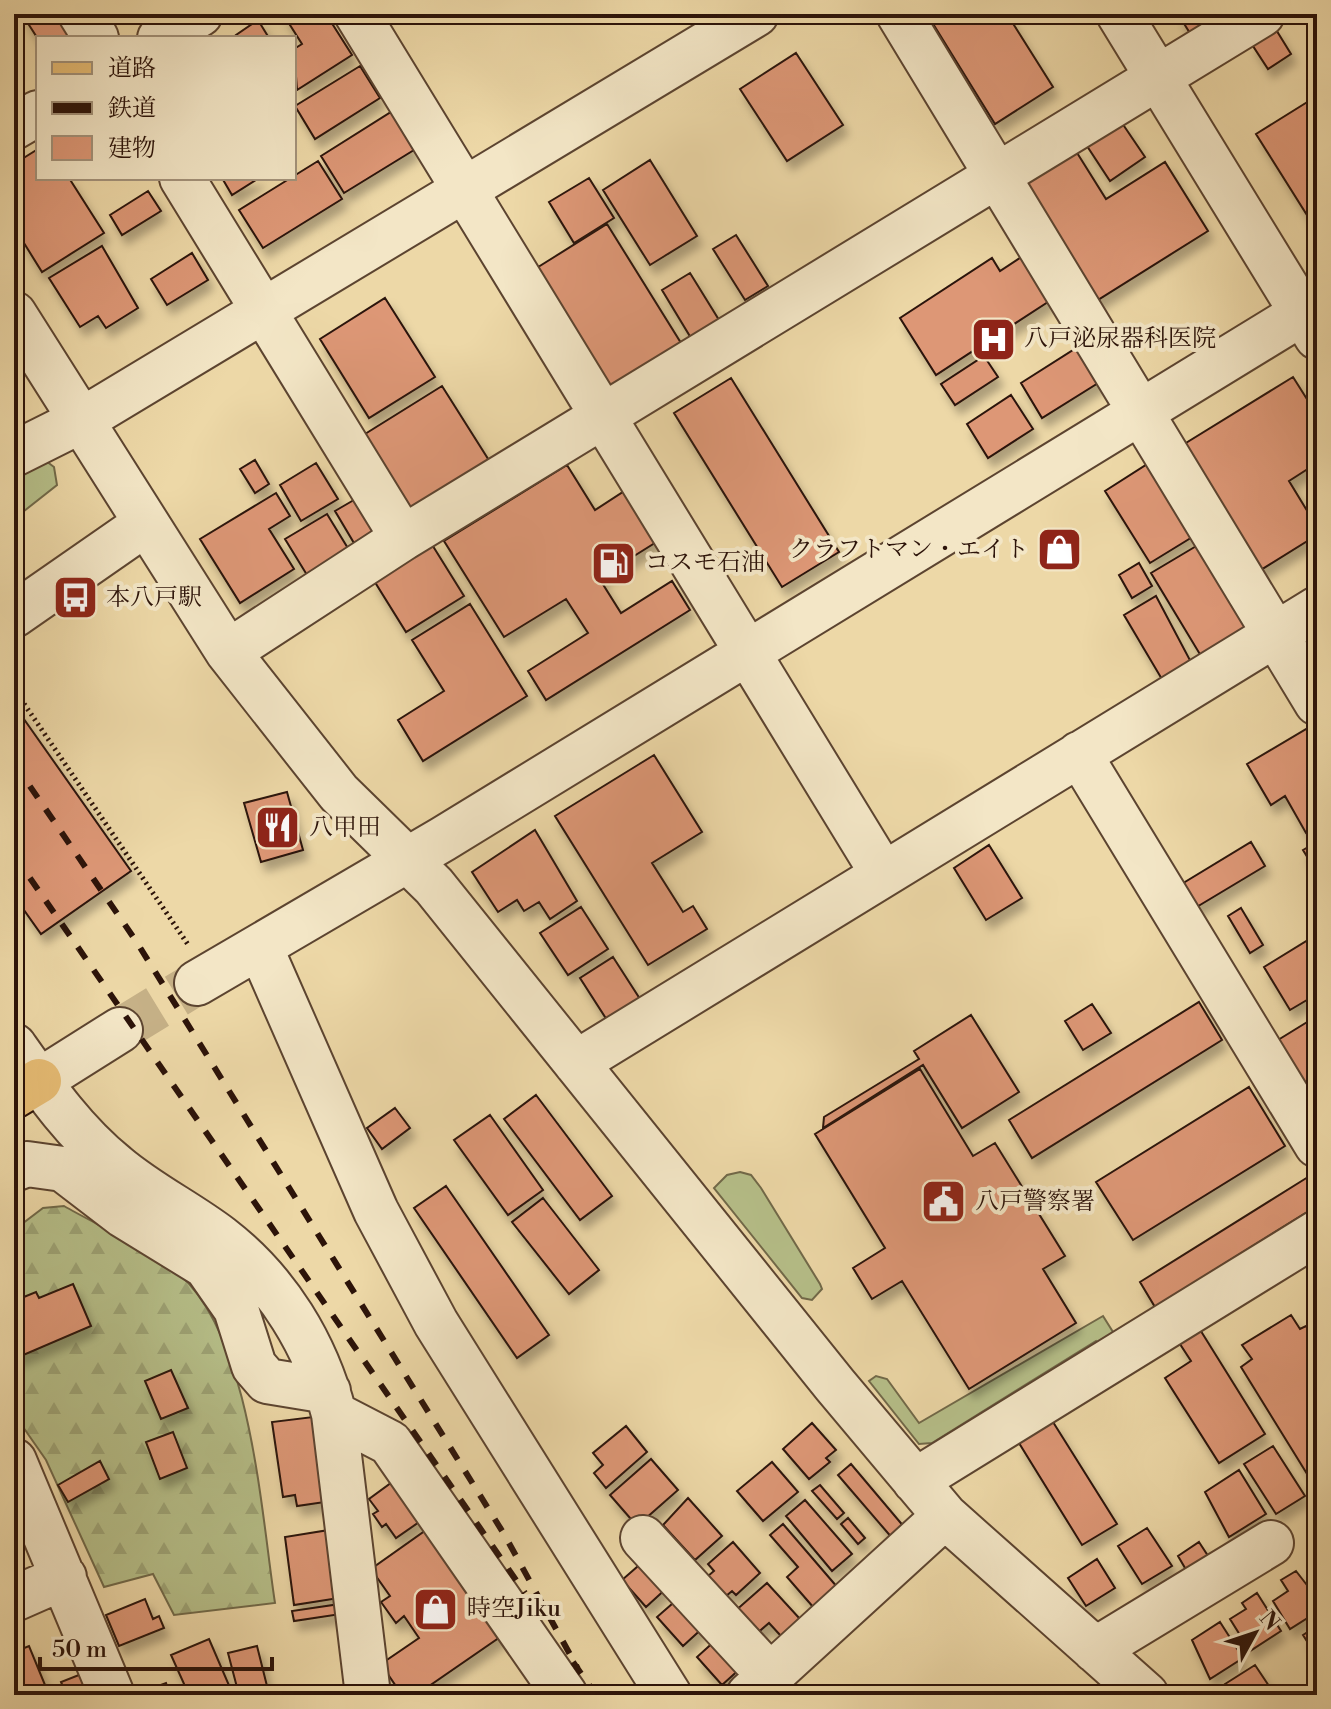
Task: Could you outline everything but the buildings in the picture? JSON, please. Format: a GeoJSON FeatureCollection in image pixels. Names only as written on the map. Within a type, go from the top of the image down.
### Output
{"type":"FeatureCollection","features":[{"type":"Feature","properties":{"kind":"street"},"geometry":{"type":"LineString","coordinates":[[81,14],[95,36]]}},
{"type":"Feature","properties":{"kind":"street"},"geometry":{"type":"LineString","coordinates":[[163,36],[200,14]]}},
{"type":"Feature","properties":{"kind":"street"},"geometry":{"type":"LineString","coordinates":[[357,14],[883,874]]}},
{"type":"Feature","properties":{"kind":"street"},"geometry":{"type":"LineString","coordinates":[[14,454],[82,420],[756,14]]}},
{"type":"Feature","properties":{"kind":"street"},"geometry":{"type":"LineString","coordinates":[[899,14],[1317,703]]}},
{"type":"Feature","properties":{"kind":"street"},"geometry":{"type":"LineString","coordinates":[[194,966],[260,947],[1140,413],[1312,318],[1157,79],[1119,14]]}},
{"type":"Feature","properties":{"kind":"street"},"geometry":{"type":"LineString","coordinates":[[228,652],[403,538],[1262,14]]}},
{"type":"Feature","properties":{"kind":"street"},"geometry":{"type":"LineString","coordinates":[[14,127],[36,114]]}},
{"type":"Feature","properties":{"kind":"street"},"geometry":{"type":"LineString","coordinates":[[183,180],[403,538]]}},
{"type":"Feature","properties":{"kind":"street"},"geometry":{"type":"LineString","coordinates":[[14,314],[228,652],[339,793],[434,886],[945,1516],[1146,1695]]}},
{"type":"Feature","properties":{"kind":"street"},"geometry":{"type":"LineString","coordinates":[[14,615],[145,524]]}},
{"type":"Feature","properties":{"kind":"street"},"geometry":{"type":"LineString","coordinates":[[576,1063],[1317,609]]}},
{"type":"Feature","properties":{"kind":"street"},"geometry":{"type":"LineString","coordinates":[[1079,754],[1317,1145]]}},
{"type":"Feature","properties":{"kind":"street"},"geometry":{"type":"LineString","coordinates":[[260,947],[376,1211],[436,1323],[669,1695]]}},
{"type":"Feature","properties":{"kind":"street"},"geometry":{"type":"LineString","coordinates":[[27,1088],[120,1030]]}},
{"type":"Feature","properties":{"kind":"street"},"geometry":{"type":"LineString","coordinates":[[14,1046],[27,1088],[155,1198],[220,1237],[261,1272],[296,1320],[331,1402],[368,1695]]}},
{"type":"Feature","properties":{"kind":"street"},"geometry":{"type":"LineString","coordinates":[[14,1169],[27,1164],[63,1169],[123,1215],[206,1266],[236,1309],[254,1366],[267,1381],[331,1402],[390,1443],[565,1695]]}},
{"type":"Feature","properties":{"kind":"street"},"geometry":{"type":"LineString","coordinates":[[915,1481],[1317,1233]]}},
{"type":"Feature","properties":{"kind":"street"},"geometry":{"type":"LineString","coordinates":[[14,1461],[112,1695]]}},
{"type":"Feature","properties":{"kind":"street"},"geometry":{"type":"LineString","coordinates":[[643,1538],[759,1686],[945,1516]]}},
{"type":"Feature","properties":{"kind":"street"},"geometry":{"type":"LineString","coordinates":[[1095,1650],[1271,1543]]}},
{"type":"Feature","properties":{"kind":"street"},"geometry":{"type":"LineString","coordinates":[[14,1599],[64,1577]]}},
{"type":"Feature","properties":{"kind":"path"},"geometry":{"type":"LineString","coordinates":[[14,689],[194,966]]}},
{"type":"Feature","properties":{"kind":"green space"},"geometry":{"type":"Polygon","coordinates":[[[46,461],[54,467],[57,485],[14,519],[14,472],[46,461]]]}},
{"type":"Feature","properties":{"kind":"green space"},"geometry":{"type":"Polygon","coordinates":[[[740,1172],[751,1175],[761,1188],[820,1284],[822,1289],[812,1300],[802,1298],[714,1188],[727,1175],[740,1172]]]}},
{"type":"Feature","properties":{"kind":"green space"},"geometry":{"type":"Polygon","coordinates":[[[64,1206],[168,1265],[203,1302],[222,1339],[249,1428],[275,1603],[174,1615],[153,1574],[104,1587],[46,1460],[14,1414],[14,1230],[43,1208],[64,1206]]]}},
{"type":"Feature","properties":{"kind":"green space"},"geometry":{"type":"Polygon","coordinates":[[[1103,1316],[1118,1340],[1103,1349],[1096,1341],[932,1443],[919,1444],[869,1381],[876,1376],[887,1379],[919,1423],[1103,1316]]]}},
{"type":"Feature","properties":{"kind":"tunnel"},"geometry":{"type":"LineString","coordinates":[[120,1030],[197,983]]}},
{"type":"Feature","properties":{"kind":"railway"},"geometry":{"type":"LineString","coordinates":[[14,763],[136,941],[504,1534],[578,1669]]}},
{"type":"Feature","properties":{"kind":"railway"},"geometry":{"type":"LineString","coordinates":[[14,855],[525,1593]]}},
{"type":"Feature","properties":{"kind":"railway"},"geometry":{"type":"LineString","coordinates":[[573,1662],[596,1695]]}},
{"type":"Feature","properties":{"kind":"place","name":"八戸泌尿器科医院"},"geometry":{"type":"Point","coordinates":[993,339]}},
{"type":"Feature","properties":{"kind":"place","name":"クラフトマン・エイト"},"geometry":{"type":"Point","coordinates":[1060,550]}},
{"type":"Feature","properties":{"kind":"place","name":"コスモ石油"},"geometry":{"type":"Point","coordinates":[614,563]}},
{"type":"Feature","properties":{"kind":"place","name":"本八戸駅"},"geometry":{"type":"Point","coordinates":[75,598]}},
{"type":"Feature","properties":{"kind":"place","name":"八甲田"},"geometry":{"type":"Point","coordinates":[278,828]}},
{"type":"Feature","properties":{"kind":"place","name":"八戸警察署"},"geometry":{"type":"Point","coordinates":[944,1202]}},
{"type":"Feature","properties":{"kind":"place","name":"時空Jiku"},"geometry":{"type":"Point","coordinates":[436,1609]}}]}
